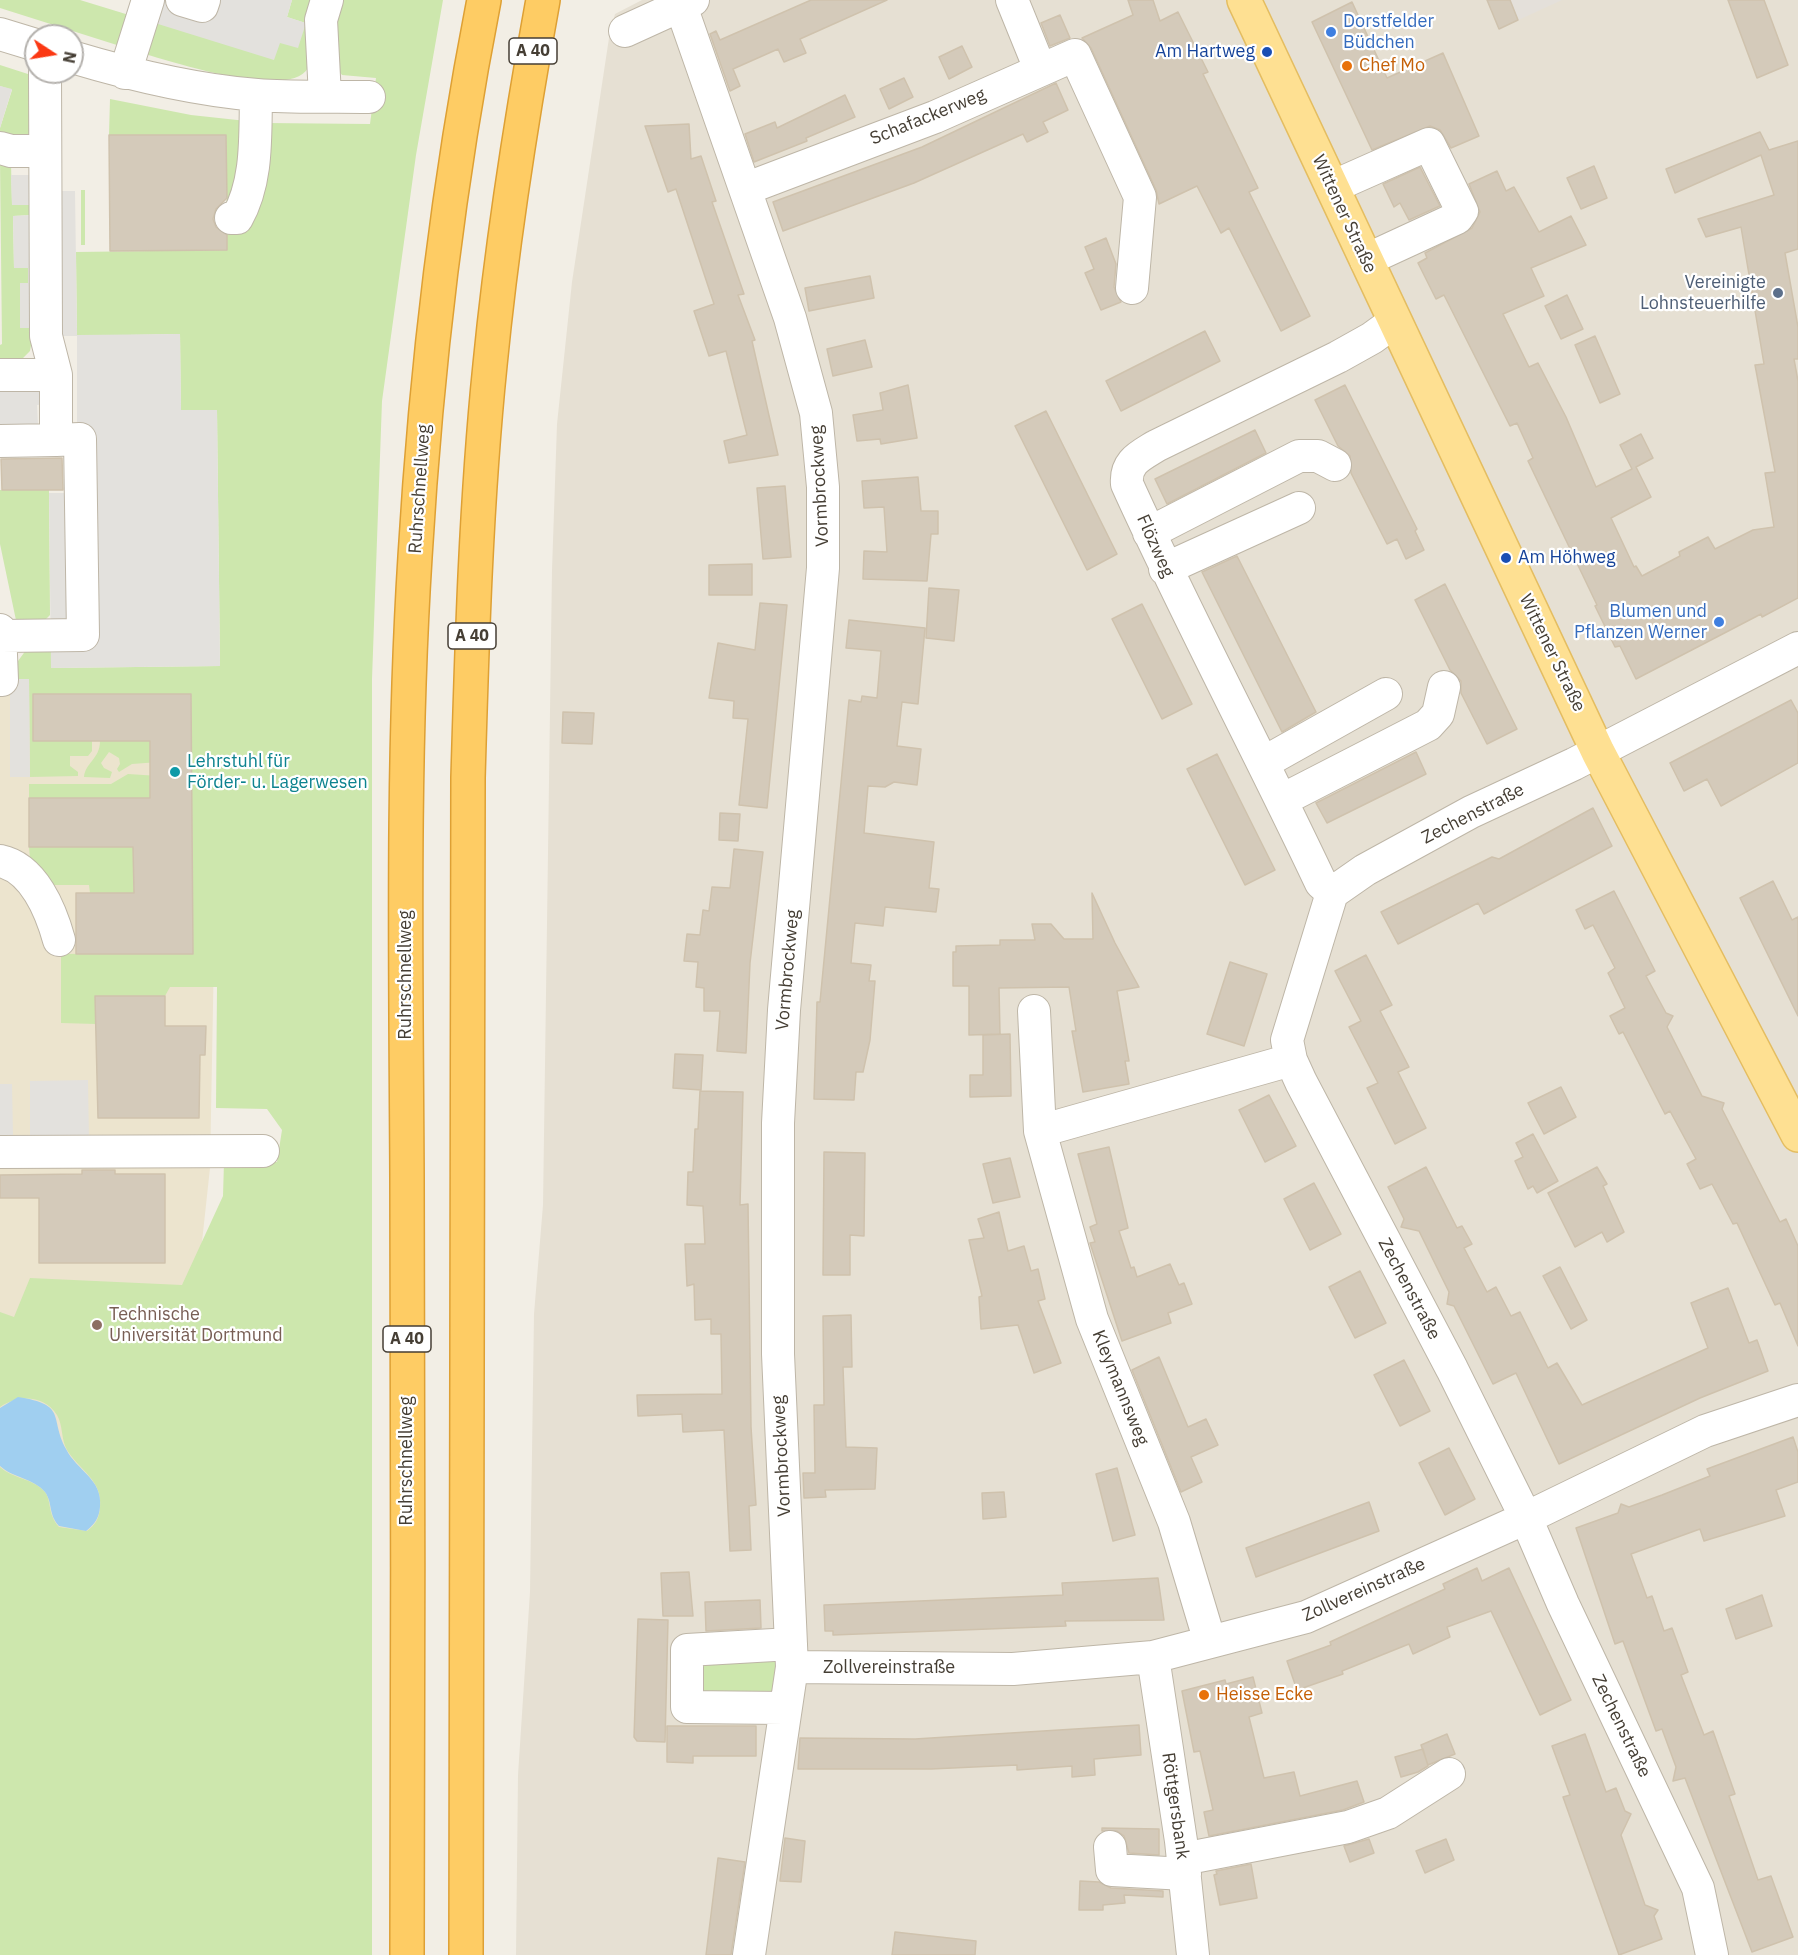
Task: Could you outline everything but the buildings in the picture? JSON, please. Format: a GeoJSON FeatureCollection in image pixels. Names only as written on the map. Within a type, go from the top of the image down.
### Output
{"type":"FeatureCollection","features":[{"type":"Feature","properties":{"kind":"highway","name":"Ruhrschnellweg"},"geometry":{"type":"LineString","coordinates":[[407,1955],[406,905],[411,639],[418,513],[436,306],[464,111],[484,0]]}},
{"type":"Feature","properties":{"kind":"highway","name":"A 40"},"geometry":{"type":"LineString","coordinates":[[466,1955],[468,778],[471,640],[478,504],[491,355],[507,218],[543,0]]}},
{"type":"Feature","properties":{"kind":"main road","name":"Wittener Straße"},"geometry":{"type":"LineString","coordinates":[[1244,0],[1598,752],[1798,1135]]}},
{"type":"Feature","properties":{"kind":"street"},"geometry":{"type":"LineString","coordinates":[[125,73],[148,0]]}},
{"type":"Feature","properties":{"kind":"street"},"geometry":{"type":"LineString","coordinates":[[182,0],[202,6],[204,0]]}},
{"type":"Feature","properties":{"kind":"street"},"geometry":{"type":"LineString","coordinates":[[324,96],[321,20],[327,0]]}},
{"type":"Feature","properties":{"kind":"street"},"geometry":{"type":"LineString","coordinates":[[1012,0],[1040,69]]}},
{"type":"Feature","properties":{"kind":"street"},"geometry":{"type":"LineString","coordinates":[[625,31],[687,3]]}},
{"type":"Feature","properties":{"kind":"street","name":"Vormbrockweg"},"geometry":{"type":"LineString","coordinates":[[687,3],[745,189],[790,318],[816,413],[823,487],[823,568],[784,1010],[778,1123],[778,1353],[791,1656],[749,1955]]}},
{"type":"Feature","properties":{"kind":"street"},"geometry":{"type":"LineString","coordinates":[[0,34],[24,41]]}},
{"type":"Feature","properties":{"kind":"street","name":"Schafackerweg"},"geometry":{"type":"LineString","coordinates":[[745,189],[935,117],[1075,55],[1140,197],[1132,288]]}},
{"type":"Feature","properties":{"kind":"street"},"geometry":{"type":"LineString","coordinates":[[84,61],[125,73],[200,88],[256,95],[369,97]]}},
{"type":"Feature","properties":{"kind":"street"},"geometry":{"type":"LineString","coordinates":[[45,84],[46,336],[56,375],[56,440]]}},
{"type":"Feature","properties":{"kind":"street"},"geometry":{"type":"LineString","coordinates":[[231,218],[237,218],[247,201],[254,159],[256,95]]}},
{"type":"Feature","properties":{"kind":"street"},"geometry":{"type":"LineString","coordinates":[[1332,187],[1429,144],[1462,211],[1457,218],[1366,260]]}},
{"type":"Feature","properties":{"kind":"street"},"geometry":{"type":"LineString","coordinates":[[0,148],[11,151],[45,151]]}},
{"type":"Feature","properties":{"kind":"street","name":"Flözweg"},"geometry":{"type":"LineString","coordinates":[[1332,893],[1321,883],[1282,800],[1165,569],[1127,484],[1126,472],[1131,462],[1156,446],[1372,339],[1394,322]]}},
{"type":"Feature","properties":{"kind":"street"},"geometry":{"type":"LineString","coordinates":[[0,375],[56,375]]}},
{"type":"Feature","properties":{"kind":"street"},"geometry":{"type":"LineString","coordinates":[[0,441],[80,439],[83,635],[1,633],[2,680]]}},
{"type":"Feature","properties":{"kind":"street"},"geometry":{"type":"LineString","coordinates":[[1149,533],[1299,456],[1318,456],[1335,465]]}},
{"type":"Feature","properties":{"kind":"street"},"geometry":{"type":"LineString","coordinates":[[1165,569],[1299,508]]}},
{"type":"Feature","properties":{"kind":"street"},"geometry":{"type":"LineString","coordinates":[[1598,752],[1798,648]]}},
{"type":"Feature","properties":{"kind":"street"},"geometry":{"type":"LineString","coordinates":[[1282,800],[1428,724],[1438,714],[1444,687]]}},
{"type":"Feature","properties":{"kind":"street"},"geometry":{"type":"LineString","coordinates":[[1263,763],[1386,694]]}},
{"type":"Feature","properties":{"kind":"street","name":"Zechenstraße"},"geometry":{"type":"LineString","coordinates":[[1598,752],[1471,812],[1365,870],[1332,893],[1287,1040],[1290,1060],[1526,1518],[1563,1604],[1698,1888],[1712,1955]]}},
{"type":"Feature","properties":{"kind":"street"},"geometry":{"type":"LineString","coordinates":[[0,861],[21,872],[36,889],[51,912],[59,940]]}},
{"type":"Feature","properties":{"kind":"street","name":"Kleymannsweg"},"geometry":{"type":"LineString","coordinates":[[1034,1011],[1040,1131],[1092,1319],[1174,1522],[1209,1642]]}},
{"type":"Feature","properties":{"kind":"street"},"geometry":{"type":"LineString","coordinates":[[1040,1131],[1290,1060]]}},
{"type":"Feature","properties":{"kind":"street"},"geometry":{"type":"LineString","coordinates":[[0,1152],[263,1151]]}},
{"type":"Feature","properties":{"kind":"street","name":"Zollvereinstraße"},"geometry":{"type":"LineString","coordinates":[[784,1708],[687,1707],[687,1650],[1013,1669],[1153,1657],[1306,1617],[1526,1518],[1705,1431],[1798,1400]]}},
{"type":"Feature","properties":{"kind":"street","name":"Röttgersbank"},"geometry":{"type":"LineString","coordinates":[[1153,1657],[1184,1866],[1193,1955]]}},
{"type":"Feature","properties":{"kind":"street"},"geometry":{"type":"LineString","coordinates":[[1110,1847],[1112,1870],[1184,1866],[1348,1827],[1388,1813],[1449,1774]]}},
{"type":"Feature","properties":{"kind":"shaded area"},"geometry":{"type":"Polygon","coordinates":[[[134,0],[292,0],[287,17],[306,23],[298,48],[280,43],[274,60],[129,15],[134,0]]]}},
{"type":"Feature","properties":{"kind":"shaded area"},"geometry":{"type":"Polygon","coordinates":[[[642,0],[1798,0],[1798,1955],[516,1955],[518,1775],[530,1592],[534,1314],[543,1205],[552,570],[557,424],[572,282],[609,38],[615,14],[642,0]]]}},
{"type":"Feature","properties":{"kind":"shaded area"},"geometry":{"type":"Polygon","coordinates":[[[1487,0],[1562,0],[1499,29],[1487,0]]]}},
{"type":"Feature","properties":{"kind":"shaded area"},"geometry":{"type":"Polygon","coordinates":[[[0,86],[12,89],[0,128],[0,86]]]}},
{"type":"Feature","properties":{"kind":"shaded area"},"geometry":{"type":"Polygon","coordinates":[[[11,175],[55,175],[56,191],[75,191],[77,335],[180,334],[181,410],[217,410],[220,666],[51,668],[49,493],[77,493],[77,336],[46,336],[34,328],[20,328],[20,283],[28,283],[28,268],[14,268],[13,216],[33,215],[33,205],[12,205],[11,175]]]}},
{"type":"Feature","properties":{"kind":"shaded area"},"geometry":{"type":"Polygon","coordinates":[[[48,384],[48,404],[37,405],[38,425],[0,425],[0,385],[48,384]]]}},
{"type":"Feature","properties":{"kind":"shaded area"},"geometry":{"type":"Polygon","coordinates":[[[10,679],[29,679],[30,777],[10,777],[10,679]]]}},
{"type":"Feature","properties":{"kind":"shaded area","name":"Technische Universität Dortmund"},"geometry":{"type":"Polygon","coordinates":[[[219,681],[210,1168],[176,1482],[0,1800],[0,686],[219,681]]]}},
{"type":"Feature","properties":{"kind":"shaded area"},"geometry":{"type":"Polygon","coordinates":[[[88,1080],[89,1140],[30,1141],[30,1081],[88,1080]]]}},
{"type":"Feature","properties":{"kind":"shaded area"},"geometry":{"type":"Polygon","coordinates":[[[0,1084],[12,1084],[13,1136],[0,1136],[0,1084]]]}},
{"type":"Feature","properties":{"kind":"green space"},"geometry":{"type":"Polygon","coordinates":[[[0,0],[80,0],[129,15],[120,46],[84,35],[84,24],[51,24],[0,8],[0,0]]]}},
{"type":"Feature","properties":{"kind":"green space"},"geometry":{"type":"Polygon","coordinates":[[[292,0],[319,0],[314,53],[308,68],[297,77],[278,81],[229,76],[141,53],[151,21],[280,42],[305,23],[287,17],[292,0]]]}},
{"type":"Feature","properties":{"kind":"green space"},"geometry":{"type":"Polygon","coordinates":[[[338,0],[443,0],[416,155],[382,401],[372,679],[372,1955],[0,1955],[0,1467],[35,1484],[45,1492],[55,1522],[59,1527],[87,1531],[99,1515],[100,1498],[90,1476],[67,1450],[59,1419],[52,1408],[38,1400],[30,1399],[14,1400],[0,1407],[0,1312],[14,1317],[30,1278],[182,1285],[223,1196],[224,1162],[277,1162],[282,1130],[267,1109],[216,1108],[217,987],[170,987],[165,996],[95,997],[96,1024],[61,1023],[61,954],[193,953],[191,695],[92,741],[92,751],[88,756],[70,756],[70,766],[78,772],[78,776],[30,777],[29,680],[10,679],[18,661],[29,646],[51,647],[52,668],[220,666],[217,411],[181,411],[180,334],[77,336],[76,252],[227,250],[226,135],[109,135],[110,99],[191,115],[265,123],[370,124],[376,78],[342,75],[333,63],[338,0]]]}},
{"type":"Feature","properties":{"kind":"green space"},"geometry":{"type":"Polygon","coordinates":[[[0,65],[24,73],[24,84],[31,84],[31,133],[8,141],[0,138],[0,128],[12,90],[0,86],[0,65]]]}},
{"type":"Feature","properties":{"kind":"green space"},"geometry":{"type":"Polygon","coordinates":[[[0,159],[11,163],[12,205],[33,205],[33,215],[13,216],[14,268],[28,268],[28,283],[20,284],[20,328],[34,328],[30,351],[20,361],[0,361],[0,345],[2,344],[0,159]]]}},
{"type":"Feature","properties":{"kind":"green space"},"geometry":{"type":"Polygon","coordinates":[[[81,190],[85,190],[85,245],[81,245],[81,190]]]}},
{"type":"Feature","properties":{"kind":"green space"},"geometry":{"type":"Polygon","coordinates":[[[0,490],[49,490],[50,615],[38,627],[17,625],[0,544],[0,490]]]}},
{"type":"Feature","properties":{"kind":"green space"},"geometry":{"type":"Polygon","coordinates":[[[100,741],[159,741],[159,762],[132,764],[119,772],[117,769],[120,764],[119,758],[109,752],[101,763],[104,768],[112,772],[110,778],[84,777],[98,752],[100,741]]]}},
{"type":"Feature","properties":{"kind":"green space"},"geometry":{"type":"Polygon","coordinates":[[[128,774],[159,776],[158,818],[29,798],[29,784],[111,784],[128,774]]]}},
{"type":"Feature","properties":{"kind":"green space"},"geometry":{"type":"Polygon","coordinates":[[[29,847],[133,847],[134,893],[90,893],[89,885],[48,885],[30,859],[29,847]]]}},
{"type":"Feature","properties":{"kind":"green space"},"geometry":{"type":"Polygon","coordinates":[[[777,1652],[772,1695],[709,1702],[693,1679],[698,1661],[777,1652]]]}},
{"type":"Feature","properties":{"kind":"water"},"geometry":{"type":"Polygon","coordinates":[[[18,1397],[34,1400],[51,1409],[66,1449],[98,1489],[99,1514],[86,1531],[59,1526],[53,1517],[45,1492],[35,1484],[0,1466],[0,1408],[18,1397]]]}},
{"type":"Feature","properties":{"kind":"place","name":"Dorstfelder Büdchen"},"geometry":{"type":"Point","coordinates":[1331,32]}},
{"type":"Feature","properties":{"kind":"place","name":"Am Hartweg"},"geometry":{"type":"Point","coordinates":[1267,52]}},
{"type":"Feature","properties":{"kind":"place","name":"Chef Mo"},"geometry":{"type":"Point","coordinates":[1347,66]}},
{"type":"Feature","properties":{"kind":"place","name":"Vereinigte Lohnsteuerhilfe"},"geometry":{"type":"Point","coordinates":[1778,293]}},
{"type":"Feature","properties":{"kind":"place","name":"Am Höhweg"},"geometry":{"type":"Point","coordinates":[1506,558]}},
{"type":"Feature","properties":{"kind":"place","name":"Blumen und Pflanzen Werner"},"geometry":{"type":"Point","coordinates":[1719,622]}},
{"type":"Feature","properties":{"kind":"place","name":"Lehrstuhl für Förder- u. Lagerwesen"},"geometry":{"type":"Point","coordinates":[175,772]}},
{"type":"Feature","properties":{"kind":"place","name":"Technische Universität Dortmund"},"geometry":{"type":"Point","coordinates":[97,1325]}},
{"type":"Feature","properties":{"kind":"place","name":"Heisse Ecke"},"geometry":{"type":"Point","coordinates":[1204,1695]}}]}
